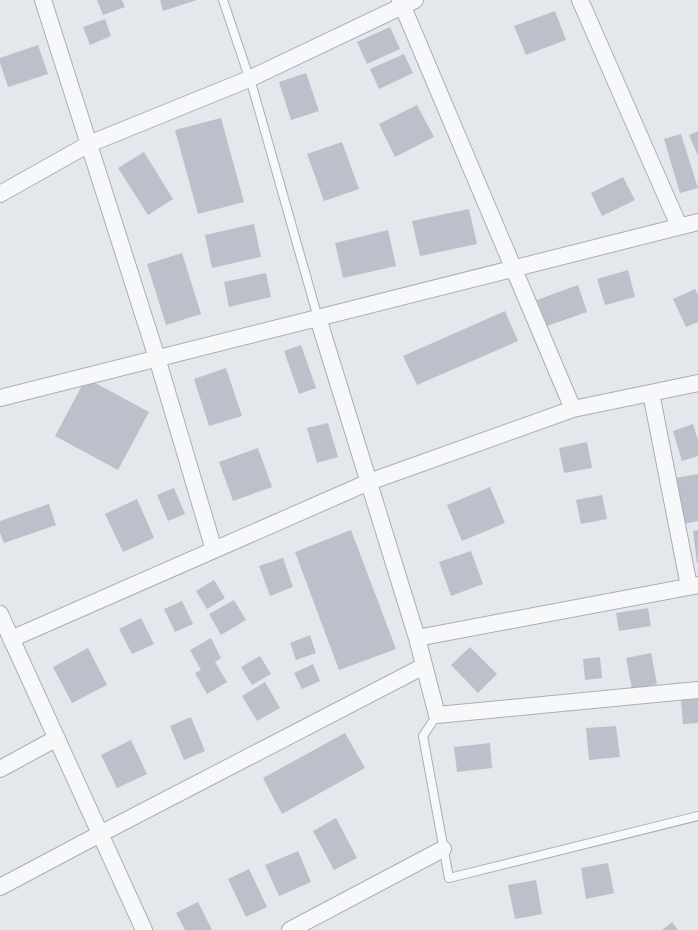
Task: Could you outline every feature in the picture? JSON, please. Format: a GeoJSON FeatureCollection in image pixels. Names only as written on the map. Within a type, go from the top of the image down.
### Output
{"type":"FeatureCollection","features":[{"type":"Feature","properties":{"kind":"street"},"geometry":{"type":"LineString","coordinates":[[43,0],[157,358],[214,550]]}},
{"type":"Feature","properties":{"kind":"street"},"geometry":{"type":"LineString","coordinates":[[580,0],[679,226]]}},
{"type":"Feature","properties":{"kind":"street"},"geometry":{"type":"LineString","coordinates":[[0,194],[89,144],[250,79],[406,2],[573,409]]}},
{"type":"Feature","properties":{"kind":"street"},"geometry":{"type":"LineString","coordinates":[[0,398],[698,222]]}},
{"type":"Feature","properties":{"kind":"street"},"geometry":{"type":"LineString","coordinates":[[318,318],[417,638],[437,715],[698,690]]}},
{"type":"Feature","properties":{"kind":"street"},"geometry":{"type":"LineString","coordinates":[[11,639],[369,482],[573,409],[698,383]]}},
{"type":"Feature","properties":{"kind":"street"},"geometry":{"type":"LineString","coordinates":[[417,638],[693,585],[651,393]]}},
{"type":"Feature","properties":{"kind":"street"},"geometry":{"type":"LineString","coordinates":[[0,614],[144,930]]}},
{"type":"Feature","properties":{"kind":"street"},"geometry":{"type":"LineString","coordinates":[[0,887],[424,666]]}},
{"type":"Feature","properties":{"kind":"street"},"geometry":{"type":"LineString","coordinates":[[0,769],[57,738]]}},
{"type":"Feature","properties":{"kind":"street"},"geometry":{"type":"LineString","coordinates":[[290,930],[443,849]]}},
{"type":"Feature","properties":{"kind":"lane"},"geometry":{"type":"LineString","coordinates":[[223,0],[250,79],[318,318]]}},
{"type":"Feature","properties":{"kind":"lane"},"geometry":{"type":"LineString","coordinates":[[437,715],[423,736],[449,878],[698,816]]}},
{"type":"Feature","properties":{"kind":"building"},"geometry":{"type":"Polygon","coordinates":[[[97,0],[122,0],[125,7],[103,15],[97,0]]]}},
{"type":"Feature","properties":{"kind":"building"},"geometry":{"type":"Polygon","coordinates":[[[160,0],[197,0],[163,11],[160,0]]]}},
{"type":"Feature","properties":{"kind":"building"},"geometry":{"type":"Polygon","coordinates":[[[555,11],[566,40],[526,55],[514,26],[555,11]]]}},
{"type":"Feature","properties":{"kind":"building"},"geometry":{"type":"Polygon","coordinates":[[[105,19],[111,36],[90,45],[83,27],[105,19]]]}},
{"type":"Feature","properties":{"kind":"building"},"geometry":{"type":"Polygon","coordinates":[[[390,27],[400,49],[367,64],[357,42],[390,27]]]}},
{"type":"Feature","properties":{"kind":"building"},"geometry":{"type":"Polygon","coordinates":[[[38,45],[48,74],[8,87],[0,63],[0,58],[38,45]]]}},
{"type":"Feature","properties":{"kind":"building"},"geometry":{"type":"Polygon","coordinates":[[[404,54],[413,73],[379,89],[370,69],[404,54]]]}},
{"type":"Feature","properties":{"kind":"building"},"geometry":{"type":"Polygon","coordinates":[[[306,73],[319,111],[291,120],[279,82],[306,73]]]}},
{"type":"Feature","properties":{"kind":"building"},"geometry":{"type":"Polygon","coordinates":[[[417,105],[434,137],[395,157],[379,124],[417,105]]]}},
{"type":"Feature","properties":{"kind":"building"},"geometry":{"type":"Polygon","coordinates":[[[221,118],[244,202],[198,214],[175,130],[221,118]]]}},
{"type":"Feature","properties":{"kind":"building"},"geometry":{"type":"Polygon","coordinates":[[[698,131],[698,156],[689,135],[698,131]]]}},
{"type":"Feature","properties":{"kind":"building"},"geometry":{"type":"Polygon","coordinates":[[[681,134],[698,188],[680,193],[664,139],[681,134]]]}},
{"type":"Feature","properties":{"kind":"building"},"geometry":{"type":"Polygon","coordinates":[[[342,142],[359,189],[324,201],[307,154],[342,142]]]}},
{"type":"Feature","properties":{"kind":"building"},"geometry":{"type":"Polygon","coordinates":[[[144,152],[173,199],[148,215],[118,168],[144,152]]]}},
{"type":"Feature","properties":{"kind":"building"},"geometry":{"type":"Polygon","coordinates":[[[623,177],[635,200],[602,216],[591,193],[623,177]]]}},
{"type":"Feature","properties":{"kind":"building"},"geometry":{"type":"Polygon","coordinates":[[[469,209],[477,244],[420,256],[412,221],[469,209]]]}},
{"type":"Feature","properties":{"kind":"building"},"geometry":{"type":"Polygon","coordinates":[[[254,224],[261,257],[212,268],[205,235],[254,224]]]}},
{"type":"Feature","properties":{"kind":"building"},"geometry":{"type":"Polygon","coordinates":[[[388,230],[396,266],[343,278],[335,243],[388,230]]]}},
{"type":"Feature","properties":{"kind":"building"},"geometry":{"type":"Polygon","coordinates":[[[182,253],[201,314],[166,325],[147,264],[182,253]]]}},
{"type":"Feature","properties":{"kind":"building"},"geometry":{"type":"Polygon","coordinates":[[[628,270],[635,297],[605,305],[597,279],[628,270]]]}},
{"type":"Feature","properties":{"kind":"building"},"geometry":{"type":"Polygon","coordinates":[[[266,273],[271,297],[229,307],[224,282],[266,273]]]}},
{"type":"Feature","properties":{"kind":"building"},"geometry":{"type":"Polygon","coordinates":[[[578,285],[587,312],[547,326],[537,300],[578,285]]]}},
{"type":"Feature","properties":{"kind":"building"},"geometry":{"type":"Polygon","coordinates":[[[695,289],[698,295],[698,322],[686,327],[673,299],[695,289]]]}},
{"type":"Feature","properties":{"kind":"building"},"geometry":{"type":"Polygon","coordinates":[[[505,311],[518,341],[417,385],[403,356],[505,311]]]}},
{"type":"Feature","properties":{"kind":"building"},"geometry":{"type":"Polygon","coordinates":[[[301,345],[316,388],[299,394],[284,351],[301,345]]]}},
{"type":"Feature","properties":{"kind":"building"},"geometry":{"type":"Polygon","coordinates":[[[226,368],[242,416],[209,426],[194,379],[226,368]]]}},
{"type":"Feature","properties":{"kind":"building"},"geometry":{"type":"Polygon","coordinates":[[[86,378],[149,412],[118,470],[55,436],[86,378]]]}},
{"type":"Feature","properties":{"kind":"building"},"geometry":{"type":"Polygon","coordinates":[[[328,423],[338,457],[317,463],[307,428],[328,423]]]}},
{"type":"Feature","properties":{"kind":"building"},"geometry":{"type":"Polygon","coordinates":[[[693,424],[698,440],[698,456],[682,461],[673,431],[693,424]]]}},
{"type":"Feature","properties":{"kind":"building"},"geometry":{"type":"Polygon","coordinates":[[[587,442],[592,468],[564,473],[559,448],[587,442]]]}},
{"type":"Feature","properties":{"kind":"building"},"geometry":{"type":"Polygon","coordinates":[[[258,448],[272,487],[233,501],[219,462],[258,448]]]}},
{"type":"Feature","properties":{"kind":"building"},"geometry":{"type":"Polygon","coordinates":[[[698,474],[698,521],[684,524],[675,478],[698,474]]]}},
{"type":"Feature","properties":{"kind":"building"},"geometry":{"type":"Polygon","coordinates":[[[490,487],[505,523],[462,541],[447,505],[490,487]]]}},
{"type":"Feature","properties":{"kind":"building"},"geometry":{"type":"Polygon","coordinates":[[[174,488],[185,514],[168,521],[157,495],[174,488]]]}},
{"type":"Feature","properties":{"kind":"building"},"geometry":{"type":"Polygon","coordinates":[[[602,495],[607,519],[581,524],[576,500],[602,495]]]}},
{"type":"Feature","properties":{"kind":"building"},"geometry":{"type":"Polygon","coordinates":[[[137,499],[154,538],[123,552],[105,514],[137,499]]]}},
{"type":"Feature","properties":{"kind":"building"},"geometry":{"type":"Polygon","coordinates":[[[49,504],[56,525],[4,543],[0,533],[0,521],[49,504]]]}},
{"type":"Feature","properties":{"kind":"building"},"geometry":{"type":"Polygon","coordinates":[[[351,530],[396,649],[339,670],[295,552],[351,530]]]}},
{"type":"Feature","properties":{"kind":"building"},"geometry":{"type":"Polygon","coordinates":[[[698,530],[698,563],[697,563],[693,531],[698,530]]]}},
{"type":"Feature","properties":{"kind":"building"},"geometry":{"type":"Polygon","coordinates":[[[471,551],[483,584],[451,596],[439,562],[471,551]]]}},
{"type":"Feature","properties":{"kind":"building"},"geometry":{"type":"Polygon","coordinates":[[[283,558],[293,587],[270,596],[259,566],[283,558]]]}},
{"type":"Feature","properties":{"kind":"building"},"geometry":{"type":"Polygon","coordinates":[[[214,580],[225,598],[207,609],[196,591],[214,580]]]}},
{"type":"Feature","properties":{"kind":"building"},"geometry":{"type":"Polygon","coordinates":[[[234,600],[246,620],[221,635],[209,614],[234,600]]]}},
{"type":"Feature","properties":{"kind":"building"},"geometry":{"type":"Polygon","coordinates":[[[182,601],[193,624],[175,632],[164,609],[182,601]]]}},
{"type":"Feature","properties":{"kind":"building"},"geometry":{"type":"Polygon","coordinates":[[[648,608],[651,626],[619,631],[616,613],[648,608]]]}},
{"type":"Feature","properties":{"kind":"building"},"geometry":{"type":"Polygon","coordinates":[[[141,618],[154,644],[132,654],[119,629],[141,618]]]}},
{"type":"Feature","properties":{"kind":"building"},"geometry":{"type":"Polygon","coordinates":[[[310,635],[316,653],[296,660],[290,643],[310,635]]]}},
{"type":"Feature","properties":{"kind":"building"},"geometry":{"type":"Polygon","coordinates":[[[211,638],[221,658],[215,662],[227,682],[207,694],[195,673],[201,670],[190,650],[211,638]]]}},
{"type":"Feature","properties":{"kind":"building"},"geometry":{"type":"Polygon","coordinates":[[[470,647],[497,674],[478,693],[451,665],[470,647]]]}},
{"type":"Feature","properties":{"kind":"building"},"geometry":{"type":"Polygon","coordinates":[[[88,648],[107,685],[72,703],[53,667],[88,648]]]}},
{"type":"Feature","properties":{"kind":"building"},"geometry":{"type":"Polygon","coordinates":[[[651,653],[657,684],[632,689],[626,658],[651,653]]]}},
{"type":"Feature","properties":{"kind":"building"},"geometry":{"type":"Polygon","coordinates":[[[260,656],[271,674],[252,685],[241,667],[260,656]]]}},
{"type":"Feature","properties":{"kind":"building"},"geometry":{"type":"Polygon","coordinates":[[[600,657],[602,678],[585,680],[583,659],[600,657]]]}},
{"type":"Feature","properties":{"kind":"building"},"geometry":{"type":"Polygon","coordinates":[[[313,664],[320,681],[302,689],[294,673],[313,664]]]}},
{"type":"Feature","properties":{"kind":"building"},"geometry":{"type":"Polygon","coordinates":[[[265,682],[280,708],[257,721],[242,696],[265,682]]]}},
{"type":"Feature","properties":{"kind":"building"},"geometry":{"type":"Polygon","coordinates":[[[698,699],[698,723],[683,724],[681,700],[698,699]]]}},
{"type":"Feature","properties":{"kind":"building"},"geometry":{"type":"Polygon","coordinates":[[[191,717],[205,751],[184,760],[170,726],[191,717]]]}},
{"type":"Feature","properties":{"kind":"building"},"geometry":{"type":"Polygon","coordinates":[[[616,726],[620,757],[589,760],[586,728],[616,726]]]}},
{"type":"Feature","properties":{"kind":"building"},"geometry":{"type":"Polygon","coordinates":[[[345,733],[365,768],[282,814],[263,778],[345,733]]]}},
{"type":"Feature","properties":{"kind":"building"},"geometry":{"type":"Polygon","coordinates":[[[131,740],[147,774],[117,788],[101,755],[131,740]]]}},
{"type":"Feature","properties":{"kind":"building"},"geometry":{"type":"Polygon","coordinates":[[[490,743],[492,768],[457,772],[454,747],[490,743]]]}},
{"type":"Feature","properties":{"kind":"building"},"geometry":{"type":"Polygon","coordinates":[[[336,818],[357,858],[334,870],[313,831],[336,818]]]}},
{"type":"Feature","properties":{"kind":"building"},"geometry":{"type":"Polygon","coordinates":[[[298,851],[311,882],[279,896],[265,865],[298,851]]]}},
{"type":"Feature","properties":{"kind":"building"},"geometry":{"type":"Polygon","coordinates":[[[608,863],[614,893],[586,899],[581,868],[608,863]]]}},
{"type":"Feature","properties":{"kind":"building"},"geometry":{"type":"Polygon","coordinates":[[[249,869],[267,907],[246,917],[228,879],[249,869]]]}},
{"type":"Feature","properties":{"kind":"building"},"geometry":{"type":"Polygon","coordinates":[[[536,880],[542,914],[515,919],[508,885],[536,880]]]}},
{"type":"Feature","properties":{"kind":"building"},"geometry":{"type":"Polygon","coordinates":[[[198,902],[212,930],[185,930],[176,913],[198,902]]]}},
{"type":"Feature","properties":{"kind":"building"},"geometry":{"type":"Polygon","coordinates":[[[672,922],[678,930],[662,930],[672,922]]]}}]}
